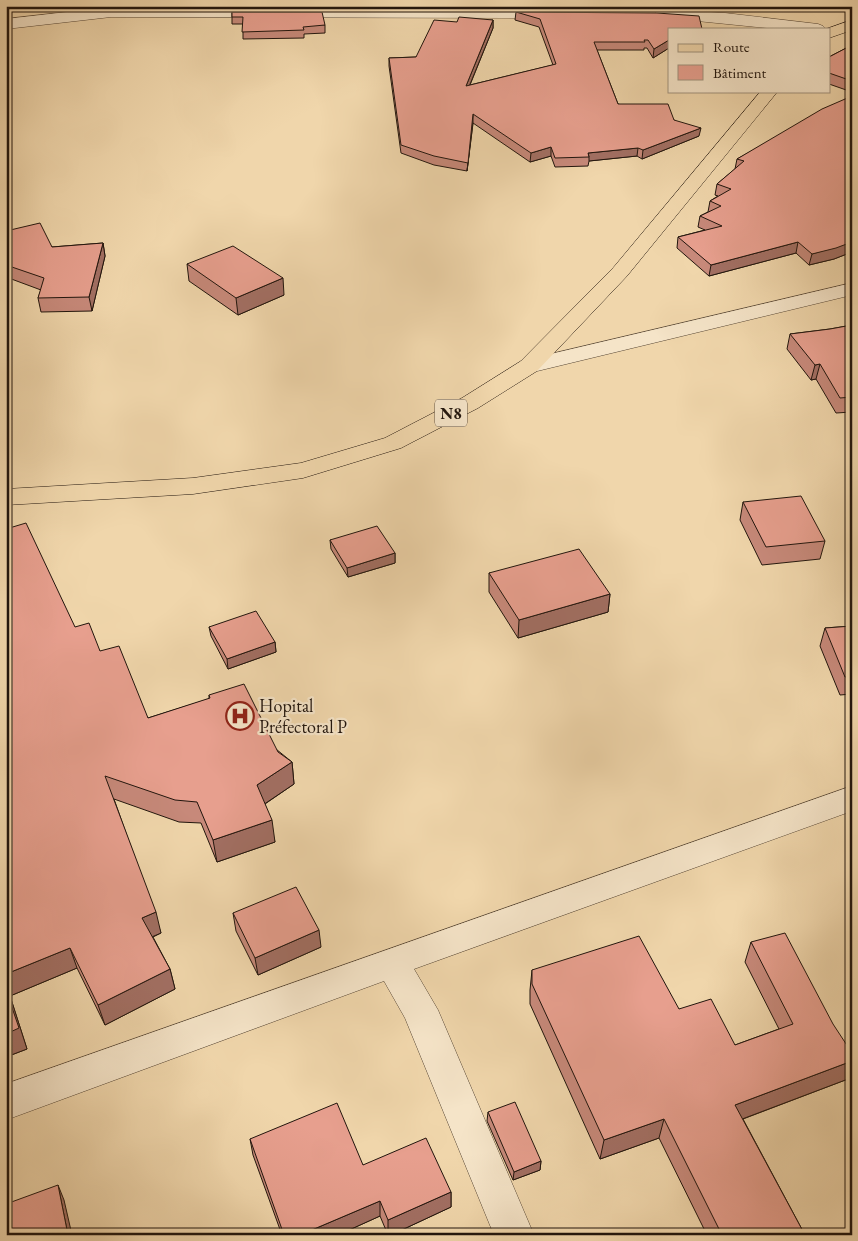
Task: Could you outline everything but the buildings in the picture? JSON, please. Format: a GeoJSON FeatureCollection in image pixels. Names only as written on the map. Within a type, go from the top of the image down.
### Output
{"type":"FeatureCollection","features":[{"type":"Feature","properties":{"kind":"main road"},"geometry":{"type":"LineString","coordinates":[[830,30],[852,25]]}},
{"type":"Feature","properties":{"kind":"main road","name":"N8"},"geometry":{"type":"LineString","coordinates":[[6,497],[193,486],[303,470],[393,443],[470,403],[529,366],[620,272],[769,92]]}},
{"type":"Feature","properties":{"kind":"street"},"geometry":{"type":"LineString","coordinates":[[770,6],[792,26]]}},
{"type":"Feature","properties":{"kind":"street"},"geometry":{"type":"LineString","coordinates":[[6,24],[111,12],[567,13]]}},
{"type":"Feature","properties":{"kind":"street"},"geometry":{"type":"LineString","coordinates":[[646,14],[726,18],[806,28]]}},
{"type":"Feature","properties":{"kind":"street"},"geometry":{"type":"LineString","coordinates":[[529,366],[852,289]]}},
{"type":"Feature","properties":{"kind":"street"},"geometry":{"type":"LineString","coordinates":[[6,1102],[391,962],[852,798]]}},
{"type":"Feature","properties":{"kind":"street"},"geometry":{"type":"LineString","coordinates":[[391,962],[420,1010],[514,1235]]}},
{"type":"Feature","properties":{"kind":"place","name":"Hopital Préfectoral P"},"geometry":{"type":"Point","coordinates":[240,716]}}]}
